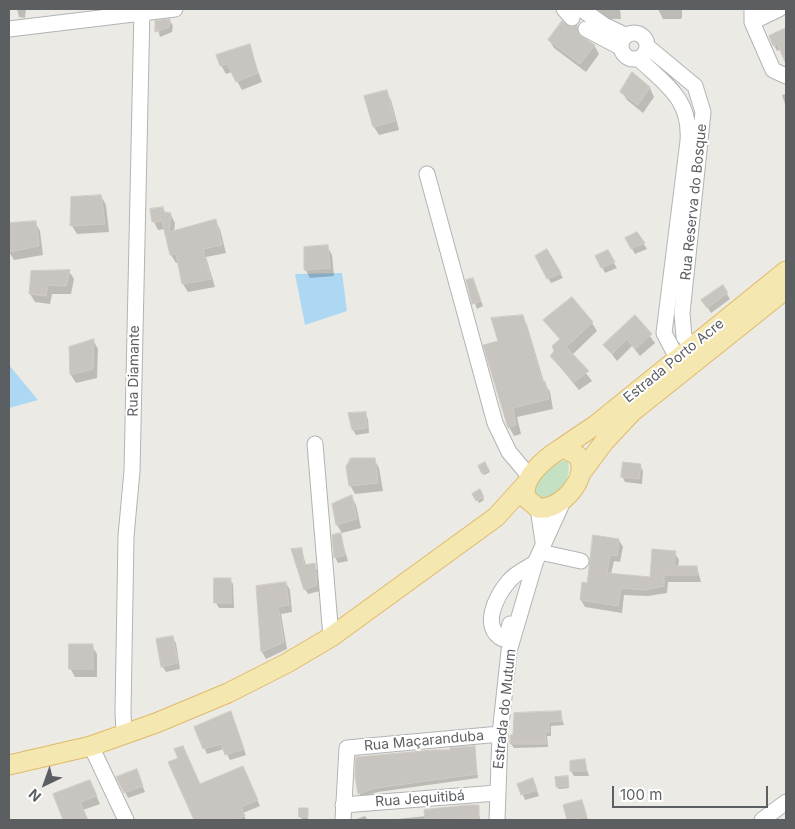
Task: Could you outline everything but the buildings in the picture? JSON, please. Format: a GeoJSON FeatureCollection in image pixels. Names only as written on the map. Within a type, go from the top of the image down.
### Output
{"type":"FeatureCollection","features":[{"type":"Feature","properties":{"kind":"main road","name":"Estrada Porto Acre"},"geometry":{"type":"LineString","coordinates":[[560,449],[597,424],[786,271]]}},
{"type":"Feature","properties":{"kind":"main road","name":"Estrada Porto Acre"},"geometry":{"type":"LineString","coordinates":[[581,473],[604,442],[632,412],[786,289]]}},
{"type":"Feature","properties":{"kind":"main road"},"geometry":{"type":"LineString","coordinates":[[9,765],[91,746],[254,680],[330,636],[496,517],[551,455],[560,449],[566,449],[578,456],[582,461],[581,473],[565,497],[551,507],[536,507],[496,517]]}},
{"type":"Feature","properties":{"kind":"main road"},"geometry":{"type":"LineString","coordinates":[[528,481],[526,498],[536,507]]}},
{"type":"Feature","properties":{"kind":"street"},"geometry":{"type":"LineString","coordinates":[[9,29],[143,11],[175,9]]}},
{"type":"Feature","properties":{"kind":"street"},"geometry":{"type":"LineString","coordinates":[[779,9],[752,15],[773,70],[786,76]]}},
{"type":"Feature","properties":{"kind":"street","name":"Rua Diamante"},"geometry":{"type":"LineString","coordinates":[[124,734],[126,536],[132,471],[143,11]]}},
{"type":"Feature","properties":{"kind":"street","name":"Rua Reserva do Bosque"},"geometry":{"type":"LineString","coordinates":[[572,12],[604,26],[623,41],[627,57],[643,53],[675,68],[695,86],[703,112],[704,126],[682,326],[684,337],[693,346]]}},
{"type":"Feature","properties":{"kind":"street","name":"Rua Reserva do Bosque"},"geometry":{"type":"LineString","coordinates":[[586,29],[623,41],[637,33],[643,35],[643,53],[663,83],[680,100],[688,116],[689,134],[664,333],[677,358]]}},
{"type":"Feature","properties":{"kind":"street"},"geometry":{"type":"LineString","coordinates":[[663,83],[675,68]]}},
{"type":"Feature","properties":{"kind":"street"},"geometry":{"type":"LineString","coordinates":[[680,100],[695,86]]}},
{"type":"Feature","properties":{"kind":"street"},"geometry":{"type":"LineString","coordinates":[[427,174],[495,423],[508,452],[528,481]]}},
{"type":"Feature","properties":{"kind":"street"},"geometry":{"type":"LineString","coordinates":[[315,444],[330,636]]}},
{"type":"Feature","properties":{"kind":"street","name":"Estrada do Mutum"},"geometry":{"type":"LineString","coordinates":[[496,820],[500,734],[509,651],[536,557],[565,497]]}},
{"type":"Feature","properties":{"kind":"street","name":"Estrada do Mutum"},"geometry":{"type":"LineString","coordinates":[[536,507],[536,557]]}},
{"type":"Feature","properties":{"kind":"street"},"geometry":{"type":"LineString","coordinates":[[536,557],[581,561]]}},
{"type":"Feature","properties":{"kind":"street","name":"Rua Maçaranduba"},"geometry":{"type":"LineString","coordinates":[[343,813],[347,748],[500,734]]}},
{"type":"Feature","properties":{"kind":"street"},"geometry":{"type":"LineString","coordinates":[[91,746],[126,820]]}},
{"type":"Feature","properties":{"kind":"street","name":"Rua Jequitibá"},"geometry":{"type":"LineString","coordinates":[[343,813],[497,793]]}},
{"type":"Feature","properties":{"kind":"street"},"geometry":{"type":"LineString","coordinates":[[762,820],[786,802]]}},
{"type":"Feature","properties":{"kind":"green space"},"geometry":{"type":"Polygon","coordinates":[[[557,461],[568,462],[569,469],[566,481],[559,490],[543,501],[533,492],[534,487],[548,468],[557,461]]]}},
{"type":"Feature","properties":{"kind":"water"},"geometry":{"type":"Polygon","coordinates":[[[342,273],[347,311],[305,325],[295,274],[342,273]]]}},
{"type":"Feature","properties":{"kind":"water"},"geometry":{"type":"Polygon","coordinates":[[[9,365],[38,400],[9,408],[9,365]]]}}]}
